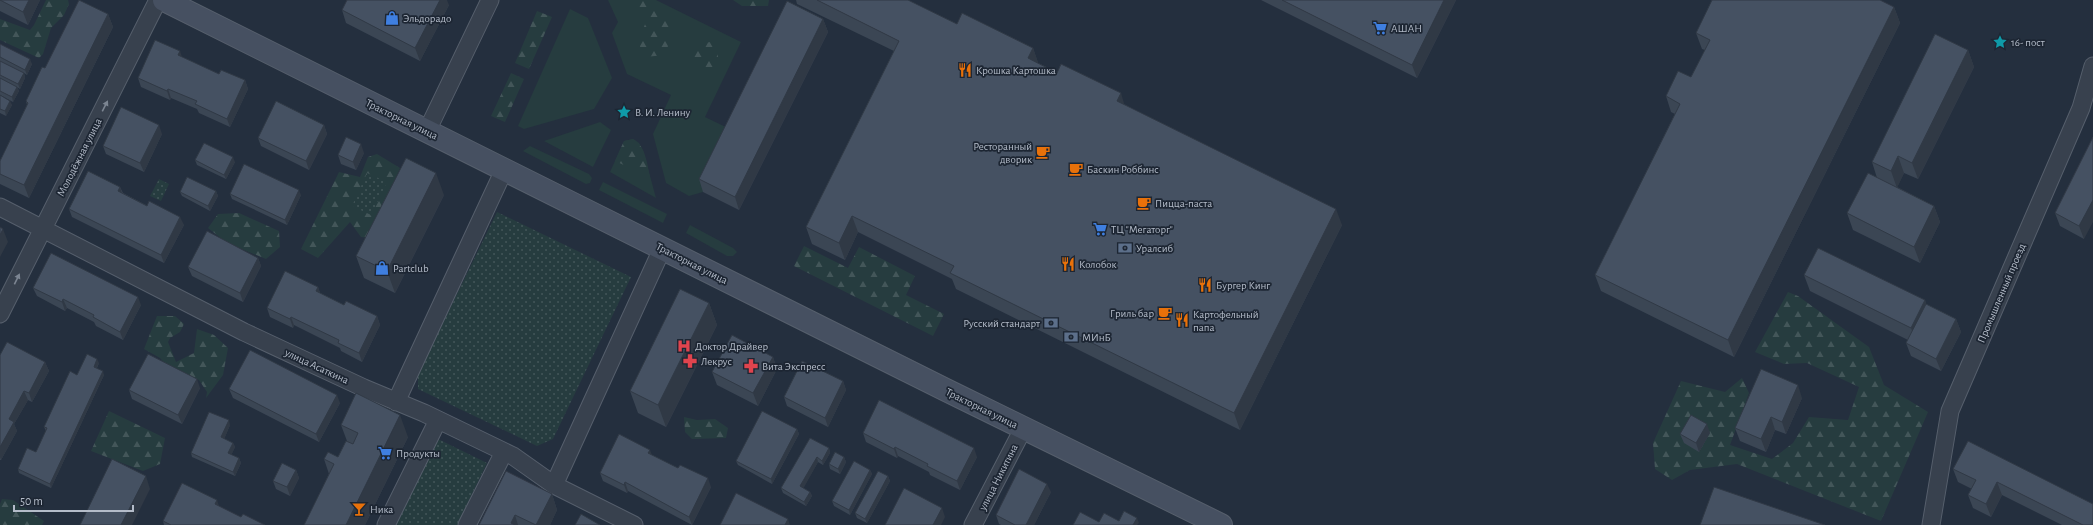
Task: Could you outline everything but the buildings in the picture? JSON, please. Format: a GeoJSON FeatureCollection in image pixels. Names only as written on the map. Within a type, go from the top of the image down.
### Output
{"type":"FeatureCollection","features":[{"type":"Feature","properties":{"kind":"main road","name":"Тракторная улица"},"geometry":{"type":"LineString","coordinates":[[164,0],[1023,429],[1221,525]]}},
{"type":"Feature","properties":{"kind":"street","name":"Молодёжная улица"},"geometry":{"type":"LineString","coordinates":[[0,314],[158,0]]}},
{"type":"Feature","properties":{"kind":"street"},"geometry":{"type":"LineString","coordinates":[[427,131],[490,0]]}},
{"type":"Feature","properties":{"kind":"street","name":"Промышленный проезд"},"geometry":{"type":"LineString","coordinates":[[1931,525],[1950,411],[2081,108],[2093,66]]}},
{"type":"Feature","properties":{"kind":"street"},"geometry":{"type":"LineString","coordinates":[[396,402],[504,170]]}},
{"type":"Feature","properties":{"kind":"street","name":"улица Асаткина"},"geometry":{"type":"LineString","coordinates":[[0,207],[244,332],[438,420],[504,452],[554,485],[634,525]]}},
{"type":"Feature","properties":{"kind":"street"},"geometry":{"type":"LineString","coordinates":[[554,485],[662,249]]}},
{"type":"Feature","properties":{"kind":"street"},"geometry":{"type":"LineString","coordinates":[[386,525],[438,420]]}},
{"type":"Feature","properties":{"kind":"street","name":"улица Никитина"},"geometry":{"type":"LineString","coordinates":[[973,525],[1023,429]]}},
{"type":"Feature","properties":{"kind":"street"},"geometry":{"type":"LineString","coordinates":[[468,525],[504,452]]}},
{"type":"Feature","properties":{"kind":"green space"},"geometry":{"type":"Polygon","coordinates":[[[46,0],[68,0],[69,4],[64,15],[51,28],[43,54],[39,58],[0,40],[0,19],[30,30],[46,0]]]}},
{"type":"Feature","properties":{"kind":"green space"},"geometry":{"type":"Polygon","coordinates":[[[608,0],[656,0],[741,42],[705,117],[734,131],[703,192],[689,196],[666,183],[653,134],[671,95],[627,74],[612,33],[618,22],[608,0]]]}},
{"type":"Feature","properties":{"kind":"green space"},"geometry":{"type":"Polygon","coordinates":[[[635,0],[641,0],[656,6],[673,22],[666,55],[644,57],[638,41],[646,22],[633,11],[633,2],[635,0]]]}},
{"type":"Feature","properties":{"kind":"green space"},"geometry":{"type":"Polygon","coordinates":[[[733,0],[769,0],[768,6],[742,6],[733,0]]]}},
{"type":"Feature","properties":{"kind":"green space"},"geometry":{"type":"Polygon","coordinates":[[[570,9],[588,18],[612,78],[594,109],[524,129],[518,126],[570,9]]]}},
{"type":"Feature","properties":{"kind":"green space"},"geometry":{"type":"Polygon","coordinates":[[[537,11],[552,17],[529,69],[515,63],[537,11]]]}},
{"type":"Feature","properties":{"kind":"green space"},"geometry":{"type":"Polygon","coordinates":[[[710,42],[718,49],[718,66],[706,78],[687,59],[694,45],[710,42]]]}},
{"type":"Feature","properties":{"kind":"green space"},"geometry":{"type":"Polygon","coordinates":[[[511,73],[524,79],[505,122],[491,116],[511,73]]]}},
{"type":"Feature","properties":{"kind":"green space"},"geometry":{"type":"Polygon","coordinates":[[[600,122],[611,130],[593,167],[544,141],[600,122]]]}},
{"type":"Feature","properties":{"kind":"green space"},"geometry":{"type":"Polygon","coordinates":[[[633,139],[639,143],[643,150],[656,198],[610,172],[624,141],[633,139]]]}},
{"type":"Feature","properties":{"kind":"green space"},"geometry":{"type":"Polygon","coordinates":[[[633,139],[641,146],[647,161],[650,177],[615,161],[624,141],[633,139]]]}},
{"type":"Feature","properties":{"kind":"green space"},"geometry":{"type":"Polygon","coordinates":[[[530,146],[589,174],[592,178],[590,183],[586,184],[523,151],[530,146]]]}},
{"type":"Feature","properties":{"kind":"green space"},"geometry":{"type":"Polygon","coordinates":[[[377,154],[400,168],[369,238],[361,237],[350,222],[318,258],[301,249],[339,172],[360,177],[368,157],[377,154]]]}},
{"type":"Feature","properties":{"kind":"green space"},"geometry":{"type":"Polygon","coordinates":[[[367,173],[387,182],[371,215],[352,206],[367,173]]]}},
{"type":"Feature","properties":{"kind":"green space"},"geometry":{"type":"Polygon","coordinates":[[[159,179],[169,184],[161,201],[150,196],[159,179]]]}},
{"type":"Feature","properties":{"kind":"green space"},"geometry":{"type":"Polygon","coordinates":[[[603,182],[667,214],[663,223],[599,190],[603,182]]]}},
{"type":"Feature","properties":{"kind":"green space"},"geometry":{"type":"Polygon","coordinates":[[[497,212],[631,277],[553,439],[537,446],[418,389],[418,374],[497,212]]]}},
{"type":"Feature","properties":{"kind":"green space"},"geometry":{"type":"Polygon","coordinates":[[[239,213],[279,231],[280,247],[266,259],[227,243],[208,228],[218,214],[239,213]]]}},
{"type":"Feature","properties":{"kind":"green space"},"geometry":{"type":"Polygon","coordinates":[[[690,225],[733,248],[737,252],[733,256],[727,256],[686,233],[690,225]]]}},
{"type":"Feature","properties":{"kind":"green space"},"geometry":{"type":"Polygon","coordinates":[[[804,246],[848,268],[859,247],[915,276],[906,295],[944,314],[933,336],[794,266],[804,246]]]}},
{"type":"Feature","properties":{"kind":"green space"},"geometry":{"type":"Polygon","coordinates":[[[1788,292],[1798,296],[1869,347],[1884,385],[1928,412],[1881,521],[1737,464],[1690,470],[1672,480],[1655,469],[1653,443],[1681,381],[1725,392],[1742,378],[1749,393],[1730,445],[1772,459],[1793,443],[1809,417],[1848,420],[1859,387],[1807,363],[1784,364],[1755,352],[1788,292]]]}},
{"type":"Feature","properties":{"kind":"green space"},"geometry":{"type":"Polygon","coordinates":[[[157,316],[175,316],[184,324],[180,332],[170,338],[168,342],[176,362],[194,353],[197,329],[214,335],[228,348],[223,375],[206,398],[207,392],[199,380],[168,367],[160,358],[144,349],[157,316]]]}},
{"type":"Feature","properties":{"kind":"green space"},"geometry":{"type":"Polygon","coordinates":[[[109,411],[165,438],[160,464],[143,471],[91,451],[109,411]]]}},
{"type":"Feature","properties":{"kind":"green space"},"geometry":{"type":"Polygon","coordinates":[[[684,417],[697,420],[715,419],[728,428],[726,438],[692,439],[685,432],[684,417]]]}},
{"type":"Feature","properties":{"kind":"green space"},"geometry":{"type":"Polygon","coordinates":[[[438,439],[487,463],[457,525],[396,525],[438,439]]]}},
{"type":"Feature","properties":{"kind":"green space"},"geometry":{"type":"Polygon","coordinates":[[[2,499],[13,500],[44,521],[42,525],[0,525],[0,504],[2,499]]]}},
{"type":"Feature","properties":{"kind":"place","name":"Эльдорадо"},"geometry":{"type":"Point","coordinates":[392,18]}},
{"type":"Feature","properties":{"kind":"place","name":"АШАН"},"geometry":{"type":"Point","coordinates":[1380,28]}},
{"type":"Feature","properties":{"kind":"place","name":"16- пост"},"geometry":{"type":"Point","coordinates":[2000,42]}},
{"type":"Feature","properties":{"kind":"place","name":"Крошка Картошка"},"geometry":{"type":"Point","coordinates":[965,70]}},
{"type":"Feature","properties":{"kind":"place","name":"В. И. Ленину"},"geometry":{"type":"Point","coordinates":[624,112]}},
{"type":"Feature","properties":{"kind":"place","name":"Ресторанный дворик"},"geometry":{"type":"Point","coordinates":[1043,152]}},
{"type":"Feature","properties":{"kind":"place","name":"Баскин Роббинс"},"geometry":{"type":"Point","coordinates":[1076,169]}},
{"type":"Feature","properties":{"kind":"place","name":"Пицца-паста"},"geometry":{"type":"Point","coordinates":[1144,203]}},
{"type":"Feature","properties":{"kind":"place","name":"ТЦ \"Мегаторг\""},"geometry":{"type":"Point","coordinates":[1100,229]}},
{"type":"Feature","properties":{"kind":"place","name":"Уралсиб"},"geometry":{"type":"Point","coordinates":[1125,248]}},
{"type":"Feature","properties":{"kind":"place","name":"Колобок"},"geometry":{"type":"Point","coordinates":[1068,264]}},
{"type":"Feature","properties":{"kind":"place","name":"Partclub"},"geometry":{"type":"Point","coordinates":[382,268]}},
{"type":"Feature","properties":{"kind":"place","name":"Бургер Кинг"},"geometry":{"type":"Point","coordinates":[1205,285]}},
{"type":"Feature","properties":{"kind":"place","name":"Гриль бар"},"geometry":{"type":"Point","coordinates":[1165,313]}},
{"type":"Feature","properties":{"kind":"place","name":"Картофельный папа"},"geometry":{"type":"Point","coordinates":[1182,320]}},
{"type":"Feature","properties":{"kind":"place","name":"Русский стандарт"},"geometry":{"type":"Point","coordinates":[1051,323]}},
{"type":"Feature","properties":{"kind":"place","name":"МИнБ"},"geometry":{"type":"Point","coordinates":[1071,337]}},
{"type":"Feature","properties":{"kind":"place","name":"Доктор Драйвер"},"geometry":{"type":"Point","coordinates":[684,346]}},
{"type":"Feature","properties":{"kind":"place","name":"Лекрус"},"geometry":{"type":"Point","coordinates":[690,361]}},
{"type":"Feature","properties":{"kind":"place","name":"Вита Экспресс"},"geometry":{"type":"Point","coordinates":[751,366]}},
{"type":"Feature","properties":{"kind":"place","name":"Продукты"},"geometry":{"type":"Point","coordinates":[385,453]}},
{"type":"Feature","properties":{"kind":"place","name":"Ника"},"geometry":{"type":"Point","coordinates":[359,509]}}]}
